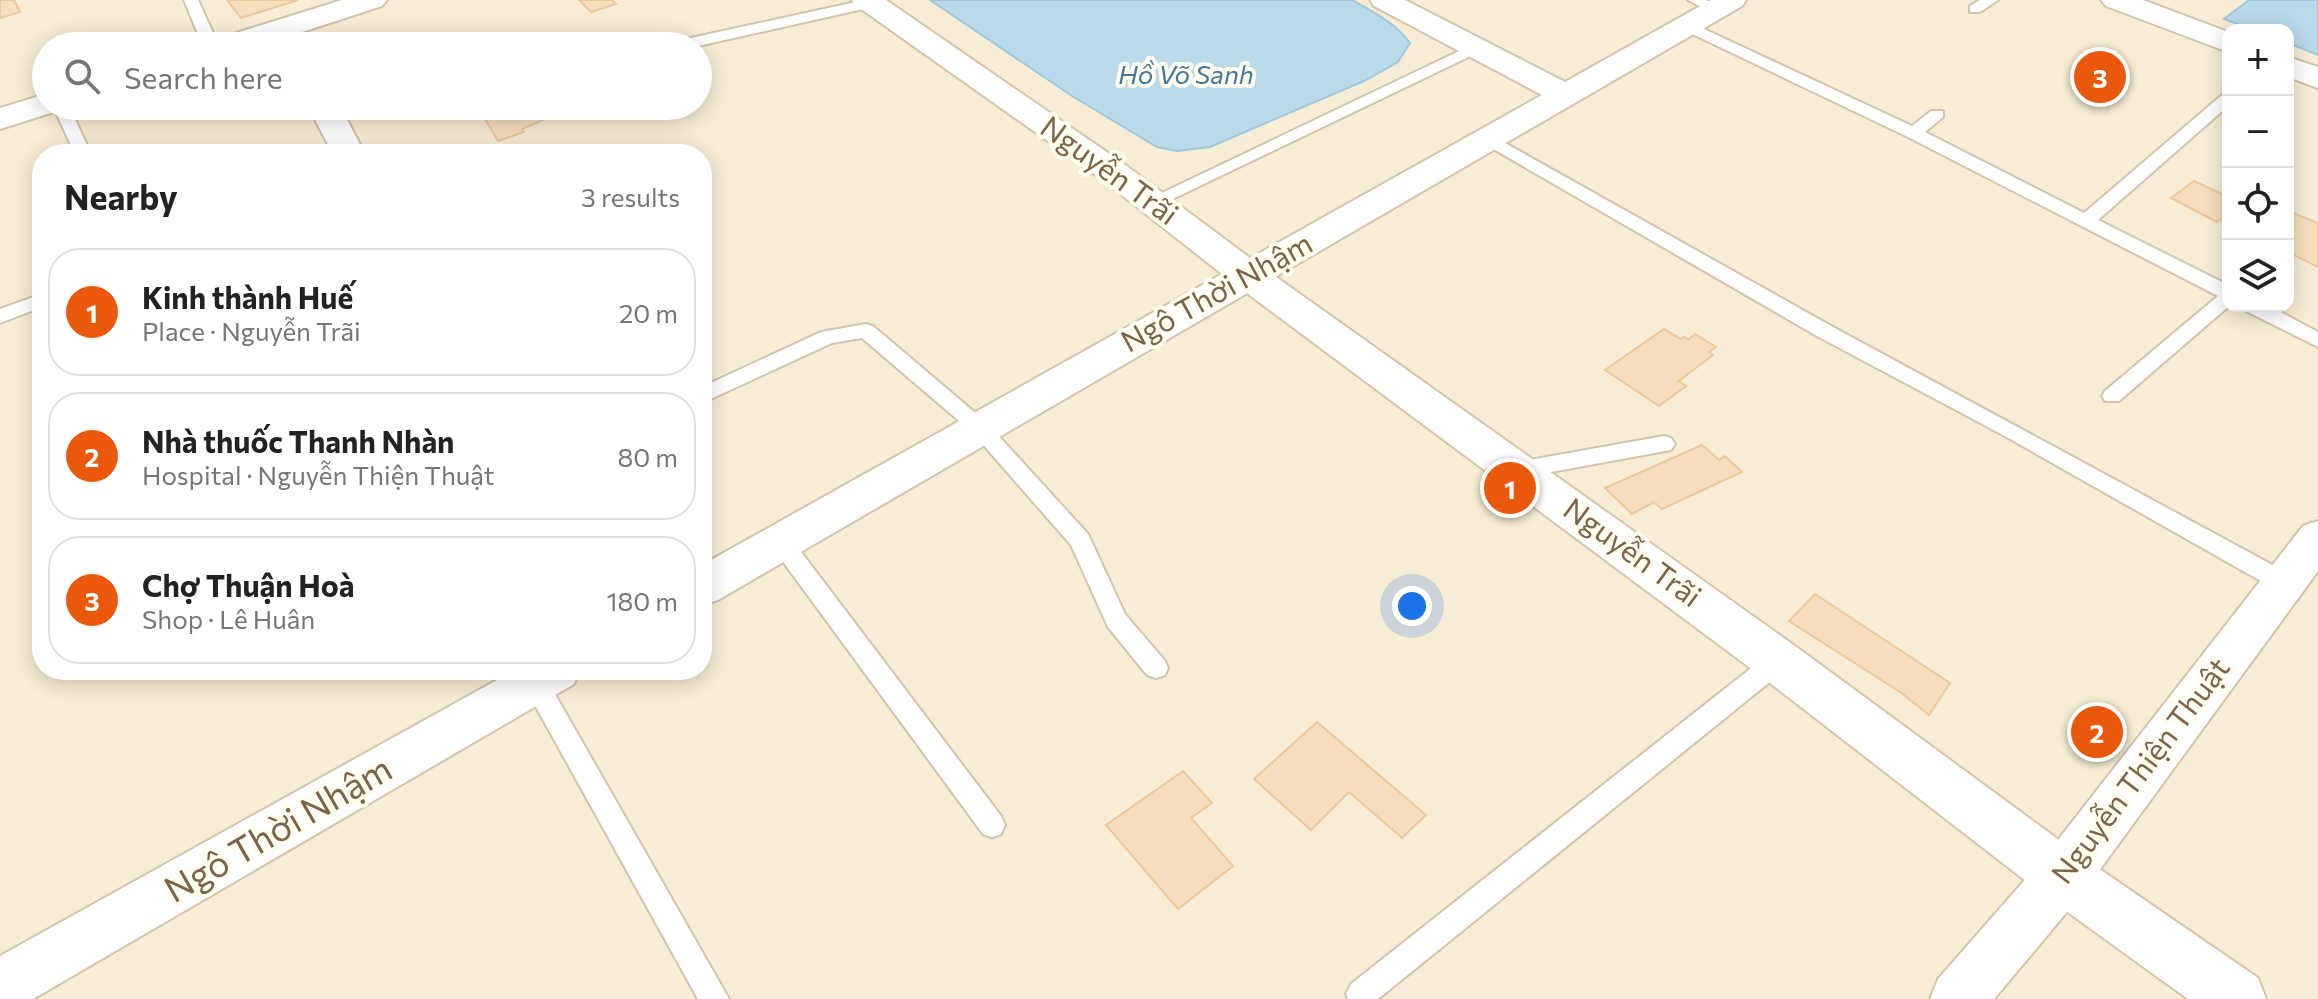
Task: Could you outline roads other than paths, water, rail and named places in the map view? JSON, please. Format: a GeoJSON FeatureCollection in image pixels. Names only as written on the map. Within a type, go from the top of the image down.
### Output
{"type":"FeatureCollection","features":[{"type":"Feature","properties":{"kind":"main road"},"geometry":{"type":"LineString","coordinates":[[298,32],[372,0]]}},
{"type":"Feature","properties":{"kind":"main road"},"geometry":{"type":"LineString","coordinates":[[2116,0],[2222,41]]}},
{"type":"Feature","properties":{"kind":"main road","name":"Nguyễn Trãi"},"geometry":{"type":"LineString","coordinates":[[870,2],[1152,202],[1778,661],[2063,876],[2237,999]]}},
{"type":"Feature","properties":{"kind":"main road"},"geometry":{"type":"LineString","coordinates":[[2294,68],[2318,78]]}},
{"type":"Feature","properties":{"kind":"main road"},"geometry":{"type":"LineString","coordinates":[[0,119],[32,109]]}},
{"type":"Feature","properties":{"kind":"street"},"geometry":{"type":"LineString","coordinates":[[1384,0],[1566,95]]}},
{"type":"Feature","properties":{"kind":"street","name":"Ngô Thời Nhậm"},"geometry":{"type":"LineString","coordinates":[[712,581],[1566,95],[1707,9]]}},
{"type":"Feature","properties":{"kind":"street"},"geometry":{"type":"LineString","coordinates":[[331,120],[344,144]]}},
{"type":"Feature","properties":{"kind":"street","name":"Nguyễn Thiện Thuật"},"geometry":{"type":"LineString","coordinates":[[1958,999],[2063,876],[2304,563]]}},
{"type":"Feature","properties":{"kind":"street","name":"Ngô Thời Nhậm"},"geometry":{"type":"LineString","coordinates":[[0,987],[539,680]]}},
{"type":"Feature","properties":{"kind":"lane"},"geometry":{"type":"LineString","coordinates":[[191,0],[205,32]]}},
{"type":"Feature","properties":{"kind":"lane"},"geometry":{"type":"LineString","coordinates":[[1975,9],[1991,0]]}},
{"type":"Feature","properties":{"kind":"lane"},"geometry":{"type":"LineString","coordinates":[[712,38],[870,2]]}},
{"type":"Feature","properties":{"kind":"lane"},"geometry":{"type":"LineString","coordinates":[[1707,9],[1914,133],[2088,219],[2222,292]]}},
{"type":"Feature","properties":{"kind":"lane"},"geometry":{"type":"LineString","coordinates":[[1152,202],[1476,48]]}},
{"type":"Feature","properties":{"kind":"lane"},"geometry":{"type":"LineString","coordinates":[[2088,219],[2222,103]]}},
{"type":"Feature","properties":{"kind":"lane"},"geometry":{"type":"LineString","coordinates":[[1914,133],[1937,114]]}},
{"type":"Feature","properties":{"kind":"lane"},"geometry":{"type":"LineString","coordinates":[[67,120],[78,144]]}},
{"type":"Feature","properties":{"kind":"lane"},"geometry":{"type":"LineString","coordinates":[[1489,139],[1810,323],[2010,430],[2304,563]]}},
{"type":"Feature","properties":{"kind":"lane"},"geometry":{"type":"LineString","coordinates":[[2112,396],[2222,300]]}},
{"type":"Feature","properties":{"kind":"lane"},"geometry":{"type":"LineString","coordinates":[[0,316],[32,304]]}},
{"type":"Feature","properties":{"kind":"lane"},"geometry":{"type":"LineString","coordinates":[[2264,312],[2318,340]]}},
{"type":"Feature","properties":{"kind":"lane"},"geometry":{"type":"LineString","coordinates":[[712,391],[828,337],[866,331],[979,427],[1080,540],[1116,620],[1156,668]]}},
{"type":"Feature","properties":{"kind":"lane"},"geometry":{"type":"LineString","coordinates":[[1518,470],[1664,444]]}},
{"type":"Feature","properties":{"kind":"lane"},"geometry":{"type":"LineString","coordinates":[[781,542],[992,825]]}},
{"type":"Feature","properties":{"kind":"lane"},"geometry":{"type":"LineString","coordinates":[[1361,994],[1778,661]]}},
{"type":"Feature","properties":{"kind":"lane"},"geometry":{"type":"LineString","coordinates":[[548,680],[714,999]]}},
{"type":"Feature","properties":{"kind":"water","name":"Hồ Võ Sanh"},"geometry":{"type":"Polygon","coordinates":[[[930,0],[1352,0],[1391,24],[1410,43],[1398,62],[1364,81],[1210,147],[1177,151],[1157,147],[1072,96],[930,0]]]}},
{"type":"Feature","properties":{"kind":"water"},"geometry":{"type":"Polygon","coordinates":[[[2249,0],[2318,0],[2318,55],[2294,45],[2294,24],[2237,24],[2224,19],[2249,0]]]}},
{"type":"Feature","properties":{"kind":"place","name":"Chợ Thuận Hoà"},"geometry":{"type":"Point","coordinates":[2100,77]}},
{"type":"Feature","properties":{"kind":"place","name":"Kinh thành Huế"},"geometry":{"type":"Point","coordinates":[1510,488]}},
{"type":"Feature","properties":{"kind":"place","name":"Nhà thuốc Thanh Nhàn"},"geometry":{"type":"Point","coordinates":[2097,732]}}]}
